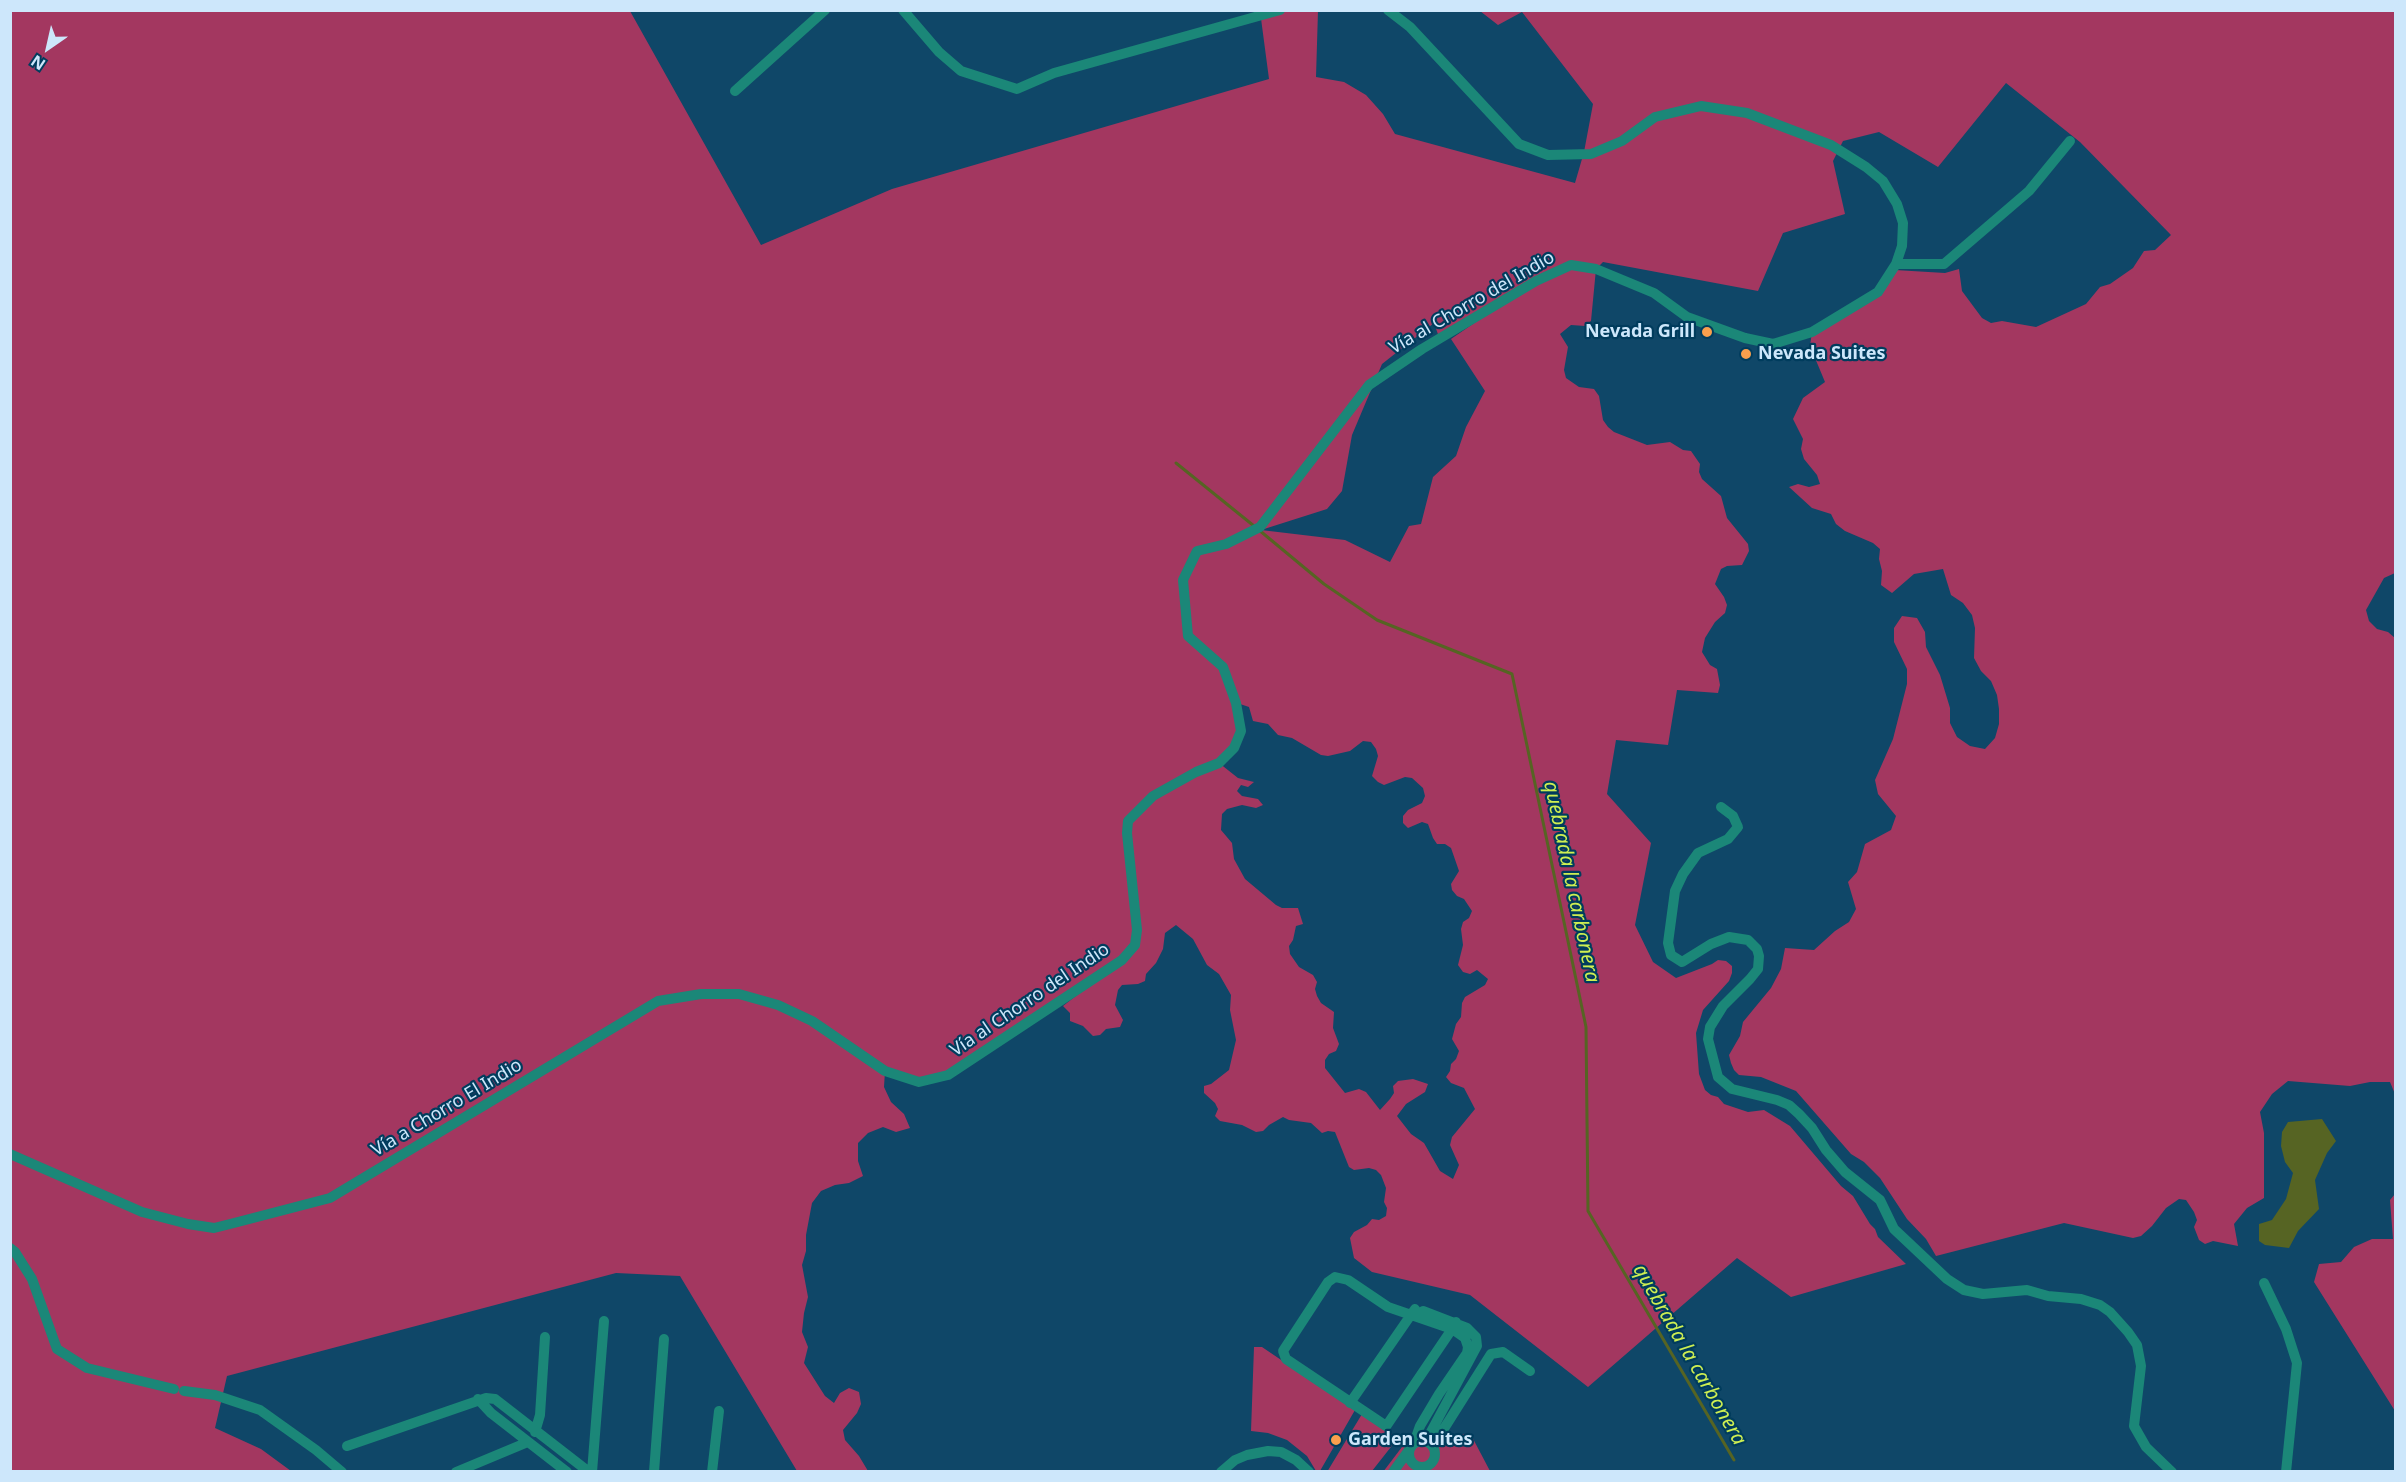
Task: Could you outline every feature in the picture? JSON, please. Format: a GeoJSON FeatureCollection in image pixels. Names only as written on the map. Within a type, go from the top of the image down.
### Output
{"type":"FeatureCollection","features":[{"type":"Feature","properties":{"kind":"street"},"geometry":{"type":"LineString","coordinates":[[735,91],[825,10]]}},
{"type":"Feature","properties":{"kind":"street"},"geometry":{"type":"LineString","coordinates":[[903,10],[939,52],[961,71],[1017,89],[1054,73],[1280,10]]}},
{"type":"Feature","properties":{"kind":"street","name":"Vía al Chorro del Indio"},"geometry":{"type":"LineString","coordinates":[[885,1071],[919,1082],[948,1075],[1122,960],[1135,945],[1137,930],[1126,833],[1128,821],[1153,796],[1196,772],[1219,763],[1234,748],[1240,731],[1236,703],[1223,667],[1188,636],[1183,580],[1197,551],[1226,544],[1260,527],[1369,385],[1422,349],[1536,281],[1571,265],[1596,269],[1654,293],[1687,317],[1745,338],[1773,344],[1812,332],[1878,292],[1896,264],[1902,246],[1903,223],[1897,204],[1883,181],[1866,167],[1831,145],[1747,113],[1701,106],[1655,117],[1622,141],[1591,154],[1548,155],[1519,144],[1410,27],[1388,10]]}},
{"type":"Feature","properties":{"kind":"street"},"geometry":{"type":"LineString","coordinates":[[1896,264],[1933,266],[1944,264],[2029,190],[2070,141]]}},
{"type":"Feature","properties":{"kind":"street"},"geometry":{"type":"LineString","coordinates":[[1721,807],[1733,816],[1738,828],[1728,839],[1698,853],[1683,874],[1676,891],[1668,943],[1671,955],[1682,962],[1711,944],[1729,937],[1748,940],[1757,949],[1758,969],[1722,1006],[1708,1033],[1718,1077],[1732,1089],[1789,1105],[1812,1128],[1826,1150],[1845,1172],[1880,1200],[1894,1229],[1958,1287],[1976,1293],[2021,1290],[2048,1296],[2081,1299],[2100,1305],[2110,1312],[2137,1345],[2141,1366],[2134,1426],[2146,1447],[2172,1472]]}},
{"type":"Feature","properties":{"kind":"street","name":"Vía a Chorro El Indio"},"geometry":{"type":"LineString","coordinates":[[10,1154],[142,1212],[188,1224],[214,1228],[224,1226],[330,1198],[658,1001],[701,994],[739,994],[778,1005],[812,1021],[885,1071]]}},
{"type":"Feature","properties":{"kind":"street"},"geometry":{"type":"LineString","coordinates":[[10,1248],[32,1279],[57,1349],[87,1368],[179,1390],[215,1395],[260,1410],[316,1450],[342,1472]]}},
{"type":"Feature","properties":{"kind":"street"},"geometry":{"type":"LineString","coordinates":[[1393,1472],[1411,1447],[1420,1426],[1444,1396],[1477,1346],[1476,1337],[1467,1328],[1454,1326],[1390,1300],[1383,1301],[1348,1280],[1335,1277],[1328,1282],[1283,1351],[1286,1359],[1384,1426],[1387,1425],[1454,1326]]}},
{"type":"Feature","properties":{"kind":"street"},"geometry":{"type":"LineString","coordinates":[[2264,1283],[2286,1329],[2297,1363],[2286,1472]]}},
{"type":"Feature","properties":{"kind":"street"},"geometry":{"type":"LineString","coordinates":[[1350,1403],[1413,1311]]}},
{"type":"Feature","properties":{"kind":"street"},"geometry":{"type":"LineString","coordinates":[[591,1472],[604,1321]]}},
{"type":"Feature","properties":{"kind":"street"},"geometry":{"type":"LineString","coordinates":[[535,1432],[540,1415],[544,1337]]}},
{"type":"Feature","properties":{"kind":"street"},"geometry":{"type":"LineString","coordinates":[[654,1472],[664,1339]]}},
{"type":"Feature","properties":{"kind":"street"},"geometry":{"type":"LineString","coordinates":[[1411,1447],[1429,1443],[1491,1354],[1503,1352],[1530,1371]]}},
{"type":"Feature","properties":{"kind":"street"},"geometry":{"type":"LineString","coordinates":[[1411,1447],[1412,1462],[1419,1469],[1430,1465],[1435,1458],[1429,1443],[1444,1396]]}},
{"type":"Feature","properties":{"kind":"street"},"geometry":{"type":"LineString","coordinates":[[347,1446],[478,1399],[495,1399],[535,1432],[591,1472]]}},
{"type":"Feature","properties":{"kind":"street"},"geometry":{"type":"LineString","coordinates":[[478,1399],[483,1406],[567,1472]]}},
{"type":"Feature","properties":{"kind":"street"},"geometry":{"type":"LineString","coordinates":[[712,1472],[719,1411]]}},
{"type":"Feature","properties":{"kind":"street"},"geometry":{"type":"LineString","coordinates":[[456,1472],[528,1442]]}},
{"type":"Feature","properties":{"kind":"street"},"geometry":{"type":"LineString","coordinates":[[1221,1472],[1235,1460],[1246,1455],[1268,1451],[1281,1452],[1296,1460],[1309,1472]]}},
{"type":"Feature","properties":{"kind":"shaded area"},"geometry":{"type":"Polygon","coordinates":[[[10,11],[630,11],[761,245],[892,189],[1269,79],[1260,11],[1318,11],[1316,77],[1344,82],[1366,95],[1383,114],[1395,134],[1575,183],[1584,152],[1593,104],[1522,12],[1498,25],[1480,11],[2395,11],[2395,573],[2384,578],[2366,610],[2369,621],[2377,629],[2388,632],[2395,638],[2395,1094],[2390,1082],[2370,1082],[2350,1086],[2288,1081],[2272,1094],[2260,1112],[2264,1133],[2264,1198],[2247,1208],[2234,1224],[2238,1246],[2213,1241],[2205,1244],[2199,1240],[2194,1227],[2197,1220],[2194,1212],[2186,1200],[2179,1199],[2166,1208],[2141,1236],[2133,1238],[2064,1223],[1936,1256],[1926,1239],[1907,1219],[1880,1178],[1864,1162],[1851,1154],[1796,1091],[1761,1077],[1739,1075],[1734,1070],[1729,1055],[1740,1036],[1743,1022],[1771,988],[1781,969],[1785,948],[1814,950],[1849,922],[1856,909],[1848,882],[1857,872],[1865,844],[1891,830],[1896,816],[1878,794],[1875,780],[1893,739],[1907,684],[1907,669],[1894,642],[1894,628],[1902,616],[1917,618],[1925,632],[1926,647],[1940,675],[1950,708],[1950,723],[1957,737],[1970,746],[1985,749],[1995,738],[1999,724],[1997,695],[1991,681],[1981,671],[1974,658],[1975,628],[1972,615],[1963,603],[1951,595],[1943,569],[1914,574],[1892,593],[1881,585],[1880,549],[1873,543],[1845,531],[1836,524],[1831,514],[1812,508],[1789,487],[1798,484],[1809,487],[1820,484],[1817,475],[1804,459],[1801,449],[1803,439],[1793,419],[1803,398],[1825,382],[1810,346],[1812,332],[1878,292],[1895,270],[1945,273],[1959,269],[1962,291],[1982,318],[1991,323],[2002,321],[2036,327],[2086,304],[2100,287],[2110,284],[2133,268],[2144,251],[2155,250],[2171,235],[2080,142],[2006,83],[1938,167],[1879,132],[1843,141],[1833,161],[1845,214],[1783,233],[1758,291],[1603,262],[1596,269],[1591,321],[1585,326],[1571,325],[1560,334],[1568,347],[1564,370],[1566,378],[1579,387],[1594,389],[1599,396],[1603,420],[1608,427],[1614,432],[1647,445],[1670,442],[1683,450],[1691,451],[1700,464],[1699,472],[1702,479],[1721,496],[1727,518],[1748,544],[1749,551],[1742,565],[1727,566],[1721,569],[1715,584],[1727,605],[1725,613],[1715,622],[1705,638],[1702,652],[1710,665],[1717,669],[1720,685],[1718,693],[1677,690],[1668,745],[1616,740],[1607,794],[1651,843],[1635,925],[1653,962],[1676,978],[1718,960],[1726,961],[1732,966],[1729,981],[1703,1010],[1696,1033],[1699,1074],[1705,1090],[1718,1097],[1724,1104],[1748,1112],[1764,1110],[1790,1126],[1841,1186],[1853,1196],[1878,1237],[1906,1264],[1791,1297],[1737,1258],[1588,1387],[1470,1295],[1372,1272],[1354,1258],[1350,1238],[1354,1232],[1367,1225],[1372,1219],[1379,1220],[1386,1216],[1387,1208],[1384,1202],[1386,1188],[1381,1175],[1376,1170],[1369,1168],[1354,1170],[1349,1167],[1335,1132],[1322,1133],[1311,1123],[1283,1117],[1263,1131],[1256,1132],[1242,1125],[1220,1121],[1215,1116],[1218,1109],[1204,1093],[1204,1086],[1211,1084],[1229,1070],[1236,1040],[1230,1010],[1231,995],[1219,974],[1207,965],[1193,939],[1176,925],[1165,933],[1163,949],[1156,963],[1146,974],[1145,981],[1122,985],[1118,990],[1115,1005],[1123,1020],[1120,1027],[1106,1029],[1100,1035],[1093,1036],[1083,1026],[1070,1021],[1070,1013],[1063,1006],[1114,966],[948,1075],[919,1082],[885,1071],[884,1087],[891,1102],[904,1114],[910,1128],[896,1132],[883,1127],[868,1133],[858,1143],[858,1161],[863,1176],[849,1183],[835,1185],[821,1191],[812,1203],[802,1265],[808,1297],[802,1332],[808,1347],[804,1363],[825,1396],[834,1403],[840,1393],[849,1388],[859,1392],[861,1404],[857,1413],[843,1430],[845,1440],[868,1471],[797,1471],[680,1276],[616,1273],[227,1376],[215,1428],[261,1449],[291,1471],[11,1471],[10,11]],[[1518,293],[1440,340],[1434,323],[1382,364],[1352,435],[1342,491],[1327,509],[1261,530],[1345,540],[1390,562],[1409,526],[1421,524],[1433,477],[1456,456],[1466,427],[1485,391],[1451,339],[1518,293]],[[1237,703],[1241,731],[1219,763],[1238,778],[1254,782],[1248,787],[1241,785],[1237,791],[1242,796],[1258,799],[1263,805],[1256,808],[1242,805],[1227,809],[1222,814],[1221,830],[1232,843],[1234,859],[1245,879],[1276,905],[1282,908],[1298,908],[1303,924],[1296,926],[1289,946],[1290,954],[1299,967],[1313,975],[1317,982],[1315,989],[1317,996],[1321,1003],[1334,1012],[1333,1028],[1339,1044],[1336,1051],[1329,1054],[1325,1060],[1325,1068],[1345,1093],[1359,1089],[1366,1092],[1380,1110],[1394,1093],[1393,1086],[1398,1081],[1413,1079],[1428,1084],[1425,1092],[1406,1104],[1397,1116],[1411,1134],[1424,1143],[1440,1171],[1453,1179],[1459,1165],[1450,1145],[1452,1137],[1475,1109],[1464,1088],[1451,1083],[1446,1077],[1459,1051],[1452,1039],[1456,1024],[1461,1017],[1465,997],[1485,985],[1488,979],[1477,970],[1470,974],[1463,972],[1458,965],[1463,945],[1461,929],[1463,922],[1469,918],[1472,911],[1464,899],[1452,890],[1451,884],[1459,871],[1451,848],[1445,844],[1437,844],[1428,824],[1422,822],[1408,828],[1403,823],[1403,816],[1408,810],[1422,803],[1425,796],[1423,788],[1412,778],[1405,777],[1384,785],[1378,782],[1372,776],[1378,756],[1371,742],[1363,741],[1350,751],[1328,756],[1321,755],[1292,738],[1278,735],[1268,724],[1253,721],[1249,707],[1237,703]]]}},
{"type":"Feature","properties":{"kind":"shaded area"},"geometry":{"type":"Polygon","coordinates":[[[2322,1119],[2336,1141],[2327,1153],[2315,1180],[2319,1209],[2298,1231],[2289,1248],[2265,1245],[2259,1241],[2259,1224],[2272,1220],[2286,1199],[2293,1173],[2285,1162],[2281,1146],[2282,1132],[2288,1122],[2322,1119]]]}},
{"type":"Feature","properties":{"kind":"shaded area"},"geometry":{"type":"Polygon","coordinates":[[[2395,1194],[2395,1411],[2314,1282],[2319,1264],[2341,1262],[2354,1247],[2372,1239],[2393,1239],[2390,1200],[2395,1194]]]}},
{"type":"Feature","properties":{"kind":"shaded area"},"geometry":{"type":"Polygon","coordinates":[[[1254,1347],[1262,1347],[1355,1410],[1320,1471],[1316,1471],[1307,1456],[1287,1440],[1268,1433],[1251,1431],[1254,1347]]]}},
{"type":"Feature","properties":{"kind":"shaded area"},"geometry":{"type":"Polygon","coordinates":[[[1362,1414],[1398,1438],[1372,1471],[1327,1472],[1362,1414]]]}},
{"type":"Feature","properties":{"kind":"shaded area"},"geometry":{"type":"Polygon","coordinates":[[[1470,1433],[1490,1471],[1383,1472],[1405,1443],[1470,1433]]]}},
{"type":"Feature","properties":{"kind":"waterway","name":"quebrada la carbonera"},"geometry":{"type":"LineString","coordinates":[[1176,463],[1254,526]]}},
{"type":"Feature","properties":{"kind":"waterway","name":"quebrada la carbonera"},"geometry":{"type":"LineString","coordinates":[[1259,530],[1324,584],[1377,620],[1512,674],[1586,1027],[1588,1211],[1734,1460]]}},
{"type":"Feature","properties":{"kind":"place","name":"Nevada Grill"},"geometry":{"type":"Point","coordinates":[1707,332]}},
{"type":"Feature","properties":{"kind":"place","name":"Nevada Suites"},"geometry":{"type":"Point","coordinates":[1746,354]}},
{"type":"Feature","properties":{"kind":"place","name":"Garden Suites"},"geometry":{"type":"Point","coordinates":[1336,1440]}}]}
